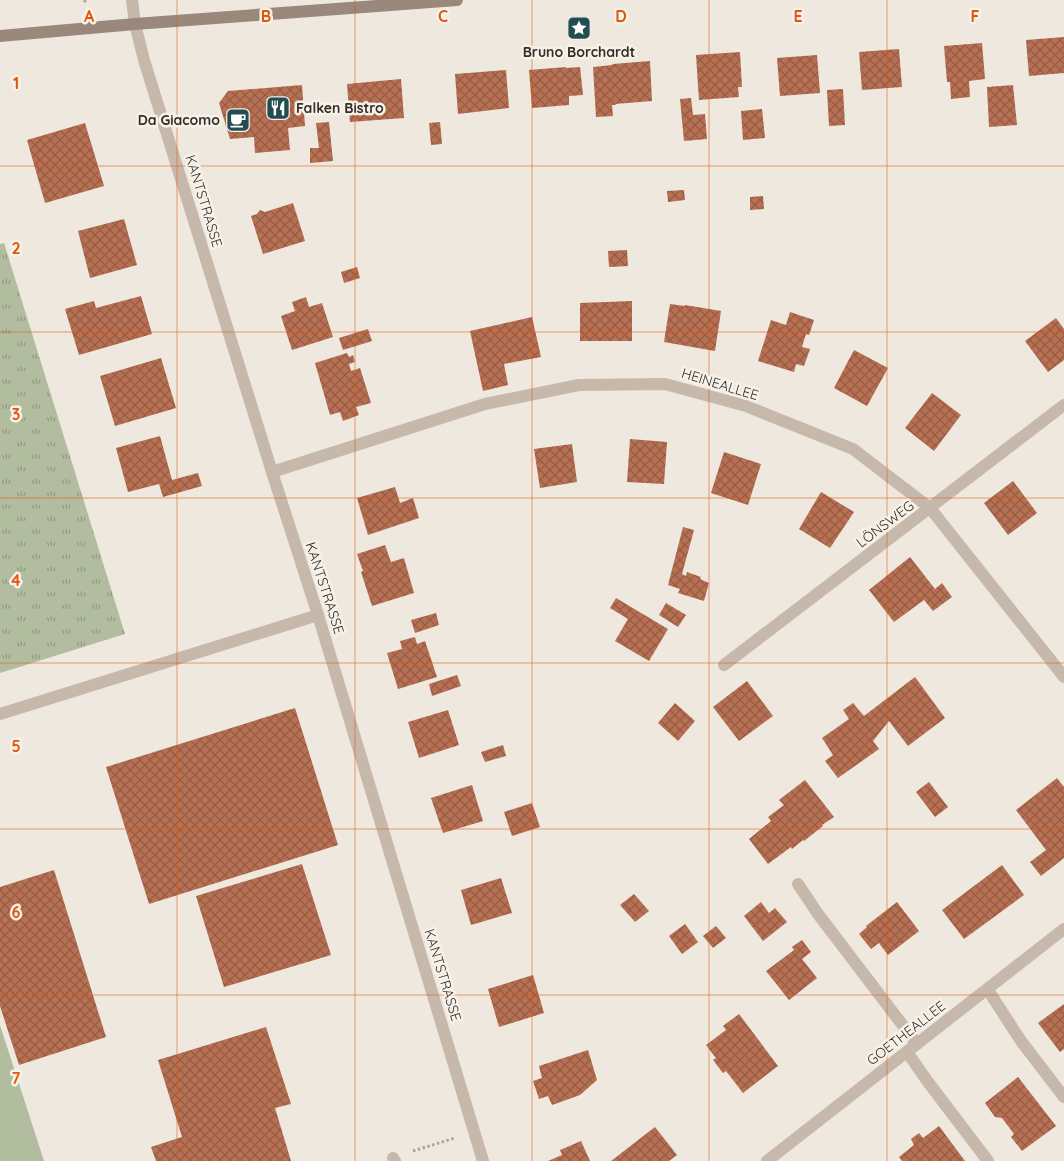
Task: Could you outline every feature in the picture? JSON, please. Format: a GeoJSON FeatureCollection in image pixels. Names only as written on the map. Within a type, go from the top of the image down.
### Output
{"type":"FeatureCollection","features":[{"type":"Feature","properties":{"kind":"main road"},"geometry":{"type":"LineString","coordinates":[[0,36],[457,0]]}},
{"type":"Feature","properties":{"kind":"street","name":"KANTSTRASSE"},"geometry":{"type":"LineString","coordinates":[[132,0],[135,24],[144,60],[318,615],[483,1161]]}},
{"type":"Feature","properties":{"kind":"street","name":"HEINEALLEE"},"geometry":{"type":"LineString","coordinates":[[272,472],[485,404],[579,385],[665,384],[746,406],[853,449],[930,508],[1064,677]]}},
{"type":"Feature","properties":{"kind":"street","name":"LÖNSWEG"},"geometry":{"type":"LineString","coordinates":[[724,665],[1064,405]]}},
{"type":"Feature","properties":{"kind":"street"},"geometry":{"type":"LineString","coordinates":[[0,714],[318,615]]}},
{"type":"Feature","properties":{"kind":"street"},"geometry":{"type":"LineString","coordinates":[[798,884],[912,1048],[928,1082],[988,1161]]}},
{"type":"Feature","properties":{"kind":"street","name":"GOETHEALLEE"},"geometry":{"type":"LineString","coordinates":[[767,1161],[1064,930]]}},
{"type":"Feature","properties":{"kind":"street"},"geometry":{"type":"LineString","coordinates":[[988,990],[1021,1041],[1064,1097]]}},
{"type":"Feature","properties":{"kind":"path"},"geometry":{"type":"LineString","coordinates":[[394,1159],[475,1132]]}},
{"type":"Feature","properties":{"kind":"green space"},"geometry":{"type":"Polygon","coordinates":[[[4,243],[125,634],[0,673],[0,244],[4,243]]]}},
{"type":"Feature","properties":{"kind":"green space"},"geometry":{"type":"Polygon","coordinates":[[[0,1025],[44,1161],[0,1161],[0,1025]]]}},
{"type":"Feature","properties":{"kind":"building"},"geometry":{"type":"Polygon","coordinates":[[[1064,37],[1064,73],[1029,76],[1026,40],[1064,37]]]}},
{"type":"Feature","properties":{"kind":"building"},"geometry":{"type":"Polygon","coordinates":[[[982,43],[985,79],[969,81],[970,97],[951,99],[950,82],[947,82],[944,46],[982,43]]]}},
{"type":"Feature","properties":{"kind":"building"},"geometry":{"type":"Polygon","coordinates":[[[899,49],[902,87],[862,90],[859,52],[899,49]]]}},
{"type":"Feature","properties":{"kind":"building"},"geometry":{"type":"Polygon","coordinates":[[[740,52],[742,87],[738,87],[739,97],[699,100],[696,55],[740,52]]]}},
{"type":"Feature","properties":{"kind":"building"},"geometry":{"type":"Polygon","coordinates":[[[817,55],[820,93],[780,96],[777,58],[817,55]]]}},
{"type":"Feature","properties":{"kind":"building"},"geometry":{"type":"Polygon","coordinates":[[[650,61],[652,101],[615,104],[612,105],[613,116],[596,117],[593,67],[650,61]]]}},
{"type":"Feature","properties":{"kind":"building"},"geometry":{"type":"Polygon","coordinates":[[[580,67],[583,95],[569,96],[569,105],[532,108],[529,70],[580,67]]]}},
{"type":"Feature","properties":{"kind":"building"},"geometry":{"type":"Polygon","coordinates":[[[506,70],[509,108],[458,114],[455,74],[506,70]]]}},
{"type":"Feature","properties":{"kind":"building"},"geometry":{"type":"Polygon","coordinates":[[[401,79],[404,118],[350,122],[347,84],[401,79]]]}},
{"type":"Feature","properties":{"kind":"building","name":"Falken Bistro"},"geometry":{"type":"Polygon","coordinates":[[[302,85],[305,126],[288,128],[290,150],[255,153],[254,137],[230,139],[219,103],[228,91],[302,85]]]}},
{"type":"Feature","properties":{"kind":"building"},"geometry":{"type":"Polygon","coordinates":[[[1013,85],[1017,125],[989,127],[987,87],[1013,85]]]}},
{"type":"Feature","properties":{"kind":"building"},"geometry":{"type":"Polygon","coordinates":[[[843,89],[845,125],[829,126],[827,90],[843,89]]]}},
{"type":"Feature","properties":{"kind":"building"},"geometry":{"type":"Polygon","coordinates":[[[691,98],[693,115],[705,114],[707,139],[684,141],[680,99],[691,98]]]}},
{"type":"Feature","properties":{"kind":"building"},"geometry":{"type":"Polygon","coordinates":[[[762,109],[765,138],[743,140],[741,111],[762,109]]]}},
{"type":"Feature","properties":{"kind":"building"},"geometry":{"type":"Polygon","coordinates":[[[329,122],[333,161],[310,163],[310,148],[319,148],[316,123],[329,122]]]}},
{"type":"Feature","properties":{"kind":"building"},"geometry":{"type":"Polygon","coordinates":[[[440,122],[442,144],[431,145],[429,123],[440,122]]]}},
{"type":"Feature","properties":{"kind":"building"},"geometry":{"type":"Polygon","coordinates":[[[85,123],[104,186],[45,203],[27,140],[85,123]]]}},
{"type":"Feature","properties":{"kind":"building"},"geometry":{"type":"Polygon","coordinates":[[[684,190],[685,200],[668,202],[667,191],[684,190]]]}},
{"type":"Feature","properties":{"kind":"building"},"geometry":{"type":"Polygon","coordinates":[[[763,196],[764,209],[750,210],[750,197],[763,196]]]}},
{"type":"Feature","properties":{"kind":"building"},"geometry":{"type":"Polygon","coordinates":[[[293,203],[305,241],[263,254],[251,216],[257,214],[260,210],[265,212],[293,203]]]}},
{"type":"Feature","properties":{"kind":"building"},"geometry":{"type":"Polygon","coordinates":[[[124,219],[137,265],[90,278],[78,231],[124,219]]]}},
{"type":"Feature","properties":{"kind":"building"},"geometry":{"type":"Polygon","coordinates":[[[627,250],[628,266],[609,267],[608,251],[627,250]]]}},
{"type":"Feature","properties":{"kind":"building"},"geometry":{"type":"Polygon","coordinates":[[[357,267],[360,278],[344,283],[341,272],[357,267]]]}},
{"type":"Feature","properties":{"kind":"building"},"geometry":{"type":"Polygon","coordinates":[[[141,296],[152,334],[79,355],[65,309],[94,301],[96,308],[141,296]]]}},
{"type":"Feature","properties":{"kind":"building"},"geometry":{"type":"Polygon","coordinates":[[[306,297],[309,307],[322,303],[333,337],[292,350],[281,316],[295,311],[292,302],[306,297]]]}},
{"type":"Feature","properties":{"kind":"building"},"geometry":{"type":"Polygon","coordinates":[[[632,301],[632,341],[580,341],[580,303],[632,301]]]}},
{"type":"Feature","properties":{"kind":"building"},"geometry":{"type":"Polygon","coordinates":[[[670,304],[721,311],[715,351],[664,342],[670,304]]]}},
{"type":"Feature","properties":{"kind":"building"},"geometry":{"type":"Polygon","coordinates":[[[790,312],[814,320],[809,335],[806,334],[802,347],[810,349],[804,366],[796,364],[794,372],[758,361],[771,320],[786,325],[790,312]]]}},
{"type":"Feature","properties":{"kind":"building"},"geometry":{"type":"Polygon","coordinates":[[[532,317],[541,357],[504,364],[508,385],[483,391],[470,331],[532,317]]]}},
{"type":"Feature","properties":{"kind":"building"},"geometry":{"type":"Polygon","coordinates":[[[1056,318],[1064,329],[1064,360],[1048,372],[1025,341],[1056,318]]]}},
{"type":"Feature","properties":{"kind":"building"},"geometry":{"type":"Polygon","coordinates":[[[368,329],[372,341],[343,350],[339,338],[368,329]]]}},
{"type":"Feature","properties":{"kind":"building"},"geometry":{"type":"Polygon","coordinates":[[[854,350],[888,368],[867,406],[834,388],[854,350]]]}},
{"type":"Feature","properties":{"kind":"building"},"geometry":{"type":"Polygon","coordinates":[[[347,353],[349,357],[353,355],[355,362],[349,364],[351,371],[360,368],[371,403],[356,407],[359,415],[343,421],[340,412],[330,415],[315,363],[347,353]]]}},
{"type":"Feature","properties":{"kind":"building"},"geometry":{"type":"Polygon","coordinates":[[[161,358],[176,408],[115,426],[100,376],[161,358]]]}},
{"type":"Feature","properties":{"kind":"building"},"geometry":{"type":"Polygon","coordinates":[[[932,393],[961,415],[934,451],[905,428],[932,393]]]}},
{"type":"Feature","properties":{"kind":"building"},"geometry":{"type":"Polygon","coordinates":[[[160,436],[172,480],[198,473],[202,486],[163,497],[159,484],[128,492],[116,448],[160,436]]]}},
{"type":"Feature","properties":{"kind":"building"},"geometry":{"type":"Polygon","coordinates":[[[630,439],[667,442],[664,484],[627,482],[630,439]]]}},
{"type":"Feature","properties":{"kind":"building"},"geometry":{"type":"Polygon","coordinates":[[[572,444],[577,482],[540,488],[534,449],[572,444]]]}},
{"type":"Feature","properties":{"kind":"building"},"geometry":{"type":"Polygon","coordinates":[[[724,452],[761,464],[748,505],[711,493],[724,452]]]}},
{"type":"Feature","properties":{"kind":"building"},"geometry":{"type":"Polygon","coordinates":[[[1013,481],[1037,513],[1008,535],[984,503],[1013,481]]]}},
{"type":"Feature","properties":{"kind":"building"},"geometry":{"type":"Polygon","coordinates":[[[395,487],[400,503],[413,498],[419,518],[368,535],[357,498],[395,487]]]}},
{"type":"Feature","properties":{"kind":"building"},"geometry":{"type":"Polygon","coordinates":[[[821,492],[854,512],[830,548],[799,529],[821,492]]]}},
{"type":"Feature","properties":{"kind":"building"},"geometry":{"type":"Polygon","coordinates":[[[683,527],[694,530],[682,574],[686,576],[687,572],[701,577],[700,579],[709,583],[704,601],[678,593],[680,589],[668,585],[683,527]]]}},
{"type":"Feature","properties":{"kind":"building"},"geometry":{"type":"Polygon","coordinates":[[[385,545],[391,562],[404,558],[414,593],[372,606],[357,554],[385,545]]]}},
{"type":"Feature","properties":{"kind":"building"},"geometry":{"type":"Polygon","coordinates":[[[910,557],[935,589],[942,583],[952,597],[933,611],[924,600],[894,622],[869,590],[910,557]]]}},
{"type":"Feature","properties":{"kind":"building"},"geometry":{"type":"Polygon","coordinates":[[[616,598],[668,629],[649,661],[615,641],[628,619],[610,608],[616,598]]]}},
{"type":"Feature","properties":{"kind":"building"},"geometry":{"type":"Polygon","coordinates":[[[666,603],[686,615],[678,627],[659,615],[666,603]]]}},
{"type":"Feature","properties":{"kind":"building"},"geometry":{"type":"Polygon","coordinates":[[[436,613],[439,625],[415,633],[411,620],[436,613]]]}},
{"type":"Feature","properties":{"kind":"building"},"geometry":{"type":"Polygon","coordinates":[[[415,637],[417,644],[425,641],[437,677],[398,689],[387,653],[402,649],[400,641],[415,637]]]}},
{"type":"Feature","properties":{"kind":"building"},"geometry":{"type":"Polygon","coordinates":[[[457,675],[461,686],[432,696],[429,684],[457,675]]]}},
{"type":"Feature","properties":{"kind":"building"},"geometry":{"type":"Polygon","coordinates":[[[915,677],[945,718],[908,746],[889,721],[873,741],[879,749],[838,778],[825,761],[833,755],[822,738],[849,719],[843,710],[853,703],[864,716],[915,677]]]}},
{"type":"Feature","properties":{"kind":"building"},"geometry":{"type":"Polygon","coordinates":[[[747,681],[773,716],[739,741],[713,707],[747,681]]]}},
{"type":"Feature","properties":{"kind":"building"},"geometry":{"type":"Polygon","coordinates":[[[675,703],[695,721],[678,741],[658,723],[675,703]]]}},
{"type":"Feature","properties":{"kind":"building"},"geometry":{"type":"Polygon","coordinates":[[[295,708],[338,845],[149,904],[106,767],[295,708]]]}},
{"type":"Feature","properties":{"kind":"building"},"geometry":{"type":"Polygon","coordinates":[[[448,710],[459,745],[419,758],[408,722],[448,710]]]}},
{"type":"Feature","properties":{"kind":"building"},"geometry":{"type":"Polygon","coordinates":[[[503,745],[506,756],[485,762],[481,752],[503,745]]]}},
{"type":"Feature","properties":{"kind":"building"},"geometry":{"type":"Polygon","coordinates":[[[1057,778],[1064,787],[1064,858],[1041,876],[1030,862],[1046,850],[1016,810],[1057,778]]]}},
{"type":"Feature","properties":{"kind":"building"},"geometry":{"type":"Polygon","coordinates":[[[805,780],[834,817],[804,841],[792,849],[791,847],[768,864],[749,839],[771,821],[768,817],[784,805],[779,800],[805,780]]]}},
{"type":"Feature","properties":{"kind":"building"},"geometry":{"type":"Polygon","coordinates":[[[929,782],[948,807],[935,817],[916,792],[929,782]]]}},
{"type":"Feature","properties":{"kind":"building"},"geometry":{"type":"Polygon","coordinates":[[[472,785],[483,821],[443,833],[431,798],[472,785]]]}},
{"type":"Feature","properties":{"kind":"building"},"geometry":{"type":"Polygon","coordinates":[[[532,803],[540,827],[512,836],[504,812],[532,803]]]}},
{"type":"Feature","properties":{"kind":"building"},"geometry":{"type":"Polygon","coordinates":[[[302,864],[331,955],[224,987],[196,896],[302,864]]]}},
{"type":"Feature","properties":{"kind":"building"},"geometry":{"type":"Polygon","coordinates":[[[1002,865],[1024,895],[964,939],[942,910],[1002,865]]]}},
{"type":"Feature","properties":{"kind":"building"},"geometry":{"type":"Polygon","coordinates":[[[54,870],[106,1037],[19,1065],[0,1006],[0,887],[54,870]]]}},
{"type":"Feature","properties":{"kind":"building"},"geometry":{"type":"Polygon","coordinates":[[[501,878],[512,913],[471,925],[461,890],[501,878]]]}},
{"type":"Feature","properties":{"kind":"building"},"geometry":{"type":"Polygon","coordinates":[[[634,894],[649,911],[635,922],[620,905],[634,894]]]}},
{"type":"Feature","properties":{"kind":"building"},"geometry":{"type":"Polygon","coordinates":[[[761,902],[769,913],[775,908],[787,922],[763,941],[744,916],[761,902]]]}},
{"type":"Feature","properties":{"kind":"building"},"geometry":{"type":"Polygon","coordinates":[[[897,902],[919,931],[888,955],[879,943],[871,949],[859,934],[866,926],[897,902]]]}},
{"type":"Feature","properties":{"kind":"building"},"geometry":{"type":"Polygon","coordinates":[[[685,924],[698,942],[682,954],[669,936],[685,924]]]}},
{"type":"Feature","properties":{"kind":"building"},"geometry":{"type":"Polygon","coordinates":[[[716,926],[726,938],[713,948],[703,936],[716,926]]]}},
{"type":"Feature","properties":{"kind":"building"},"geometry":{"type":"Polygon","coordinates":[[[802,940],[811,952],[802,959],[817,978],[789,1000],[766,971],[794,950],[792,947],[802,940]]]}},
{"type":"Feature","properties":{"kind":"building"},"geometry":{"type":"Polygon","coordinates":[[[533,975],[544,1013],[499,1027],[488,989],[533,975]]]}},
{"type":"Feature","properties":{"kind":"building"},"geometry":{"type":"Polygon","coordinates":[[[1064,1004],[1064,1049],[1060,1052],[1038,1023],[1064,1004]]]}},
{"type":"Feature","properties":{"kind":"building"},"geometry":{"type":"Polygon","coordinates":[[[739,1014],[778,1066],[743,1093],[726,1071],[723,1073],[713,1060],[716,1058],[706,1045],[726,1030],[723,1026],[739,1014]]]}},
{"type":"Feature","properties":{"kind":"building"},"geometry":{"type":"Polygon","coordinates":[[[266,1027],[291,1104],[275,1108],[291,1161],[156,1161],[151,1147],[182,1137],[158,1060],[266,1027]]]}},
{"type":"Feature","properties":{"kind":"building"},"geometry":{"type":"Polygon","coordinates":[[[588,1050],[597,1080],[580,1095],[552,1105],[548,1096],[539,1099],[533,1081],[542,1078],[539,1066],[588,1050]]]}},
{"type":"Feature","properties":{"kind":"building"},"geometry":{"type":"Polygon","coordinates":[[[1018,1077],[1056,1126],[1022,1151],[1011,1137],[1014,1134],[1002,1118],[995,1117],[985,1103],[1018,1077]]]}},
{"type":"Feature","properties":{"kind":"building"},"geometry":{"type":"Polygon","coordinates":[[[939,1126],[965,1161],[902,1161],[899,1157],[914,1145],[911,1139],[919,1133],[923,1138],[939,1126]]]}},
{"type":"Feature","properties":{"kind":"building"},"geometry":{"type":"Polygon","coordinates":[[[655,1127],[677,1155],[669,1161],[611,1161],[655,1127]]]}},
{"type":"Feature","properties":{"kind":"building"},"geometry":{"type":"Polygon","coordinates":[[[581,1141],[590,1161],[548,1161],[562,1155],[560,1150],[581,1141]]]}},
{"type":"Feature","properties":{"kind":"place","name":"Bruno Borchardt"},"geometry":{"type":"Point","coordinates":[579,28]}},
{"type":"Feature","properties":{"kind":"place","name":"Falken Bistro"},"geometry":{"type":"Point","coordinates":[278,108]}},
{"type":"Feature","properties":{"kind":"place","name":"Da Giacomo"},"geometry":{"type":"Point","coordinates":[238,120]}}]}
